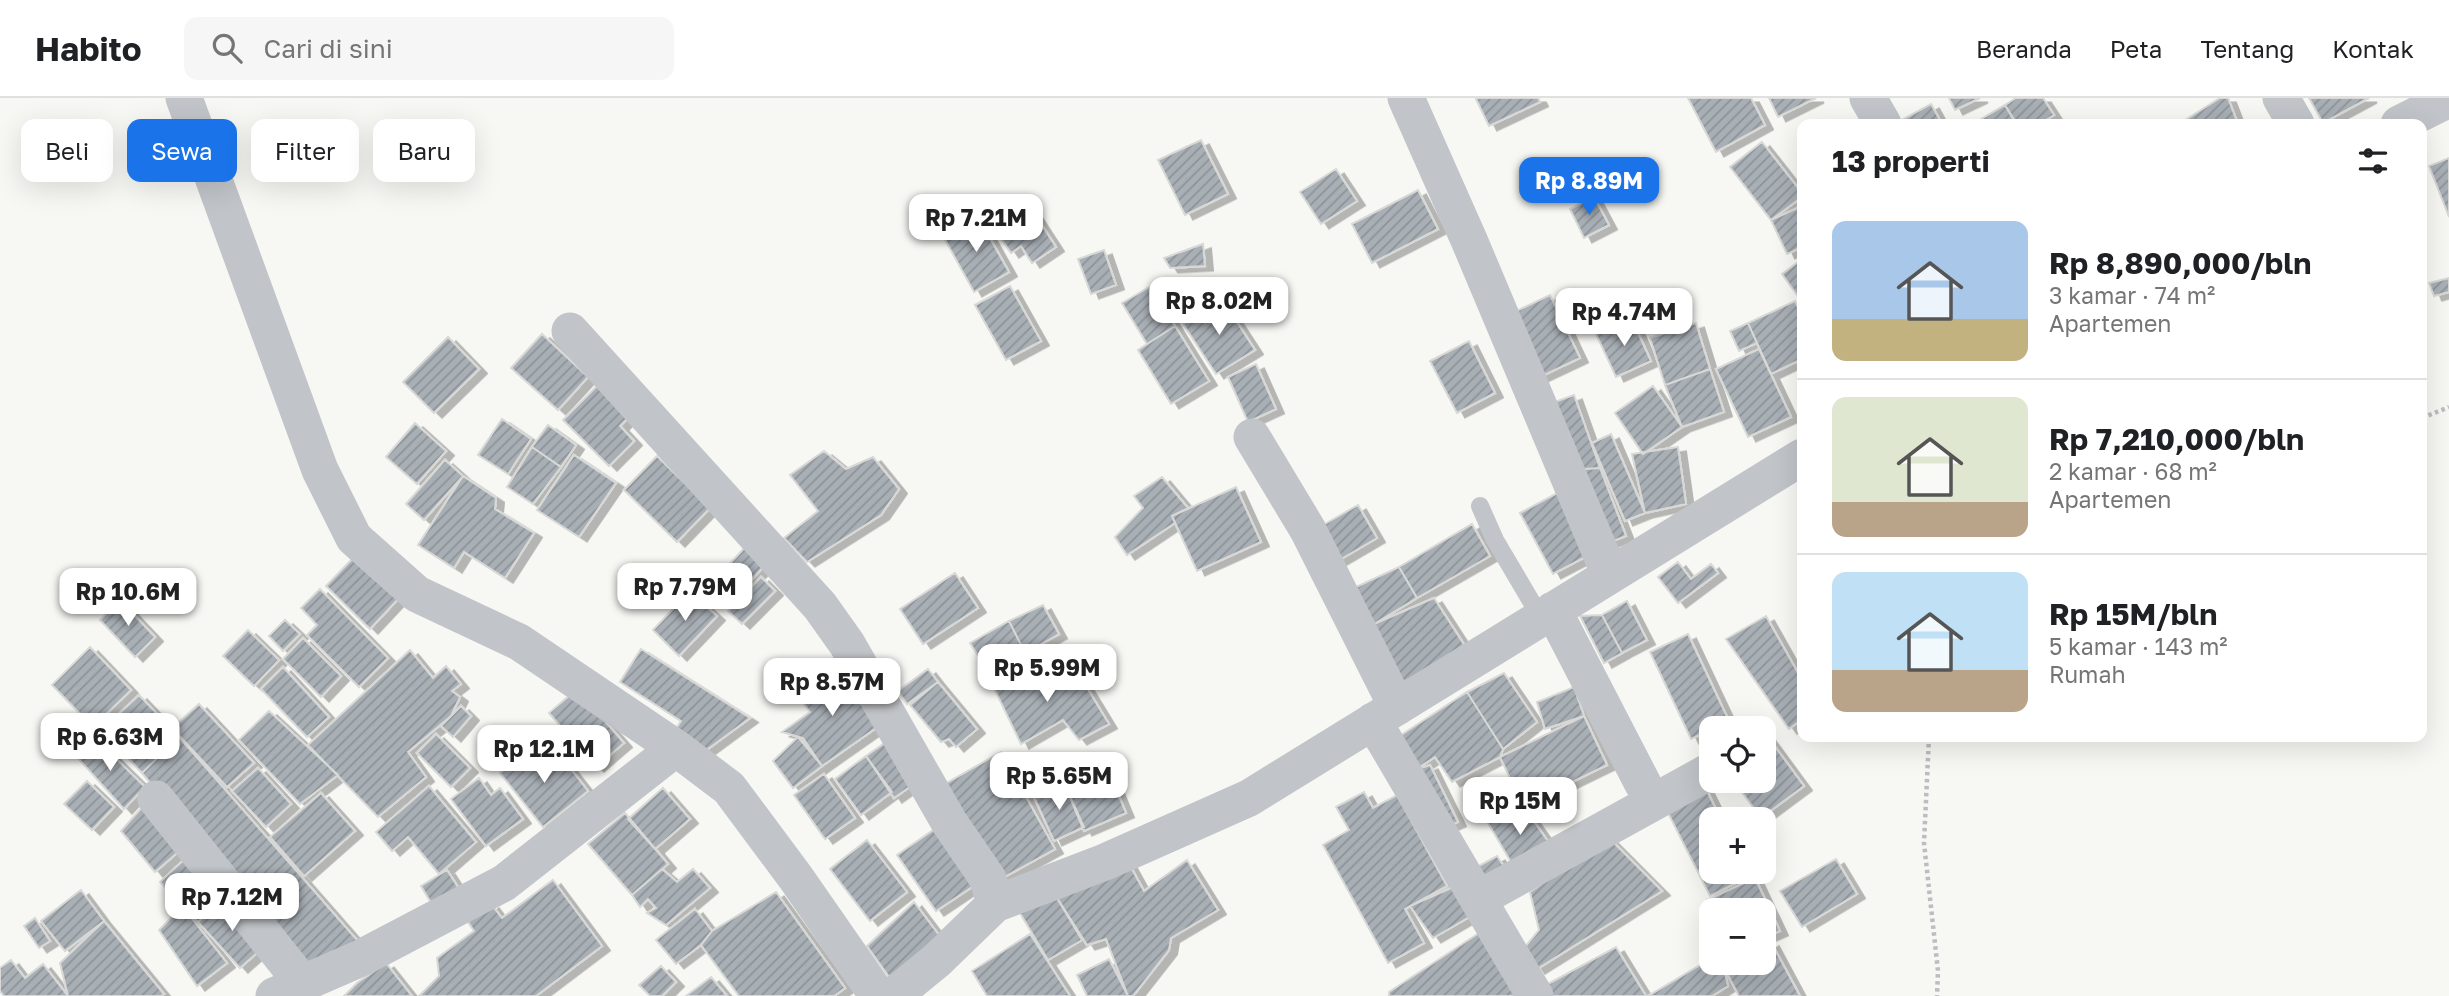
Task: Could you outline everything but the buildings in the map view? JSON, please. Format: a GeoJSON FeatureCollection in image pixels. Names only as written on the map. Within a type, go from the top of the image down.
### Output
{"type":"FeatureCollection","features":[{"type":"Feature","properties":{"kind":"street"},"geometry":{"type":"LineString","coordinates":[[184,98],[320,470],[354,538],[416,594],[519,642],[676,748],[729,788],[878,996]]}},
{"type":"Feature","properties":{"kind":"street"},"geometry":{"type":"LineString","coordinates":[[1406,98],[1610,575]]}},
{"type":"Feature","properties":{"kind":"street"},"geometry":{"type":"LineString","coordinates":[[1868,98],[1880,119]]}},
{"type":"Feature","properties":{"kind":"street"},"geometry":{"type":"LineString","coordinates":[[2280,98],[2294,119]]}},
{"type":"Feature","properties":{"kind":"street"},"geometry":{"type":"LineString","coordinates":[[2409,119],[2449,99]]}},
{"type":"Feature","properties":{"kind":"street"},"geometry":{"type":"LineString","coordinates":[[570,331],[820,606],[847,644],[949,822],[988,878],[995,904]]}},
{"type":"Feature","properties":{"kind":"street"},"geometry":{"type":"LineString","coordinates":[[1252,437],[1308,530],[1385,714],[1478,900],[1535,996]]}},
{"type":"Feature","properties":{"kind":"street"},"geometry":{"type":"LineString","coordinates":[[893,996],[936,961],[995,904],[1105,862],[1249,798],[1797,460]]}},
{"type":"Feature","properties":{"kind":"street"},"geometry":{"type":"LineString","coordinates":[[1547,614],[1643,784]]}},
{"type":"Feature","properties":{"kind":"street"},"geometry":{"type":"LineString","coordinates":[[156,799],[289,990],[361,958],[504,883],[676,748]]}},
{"type":"Feature","properties":{"kind":"street"},"geometry":{"type":"LineString","coordinates":[[1478,900],[1699,777]]}},
{"type":"Feature","properties":{"kind":"lane"},"geometry":{"type":"LineString","coordinates":[[1480,506],[1495,540],[1547,614]]}},
{"type":"Feature","properties":{"kind":"path"},"geometry":{"type":"LineString","coordinates":[[2427,416],[2449,407]]}},
{"type":"Feature","properties":{"kind":"path"},"geometry":{"type":"LineString","coordinates":[[1929,742],[1924,843],[1938,971],[1937,996]]}}]}
